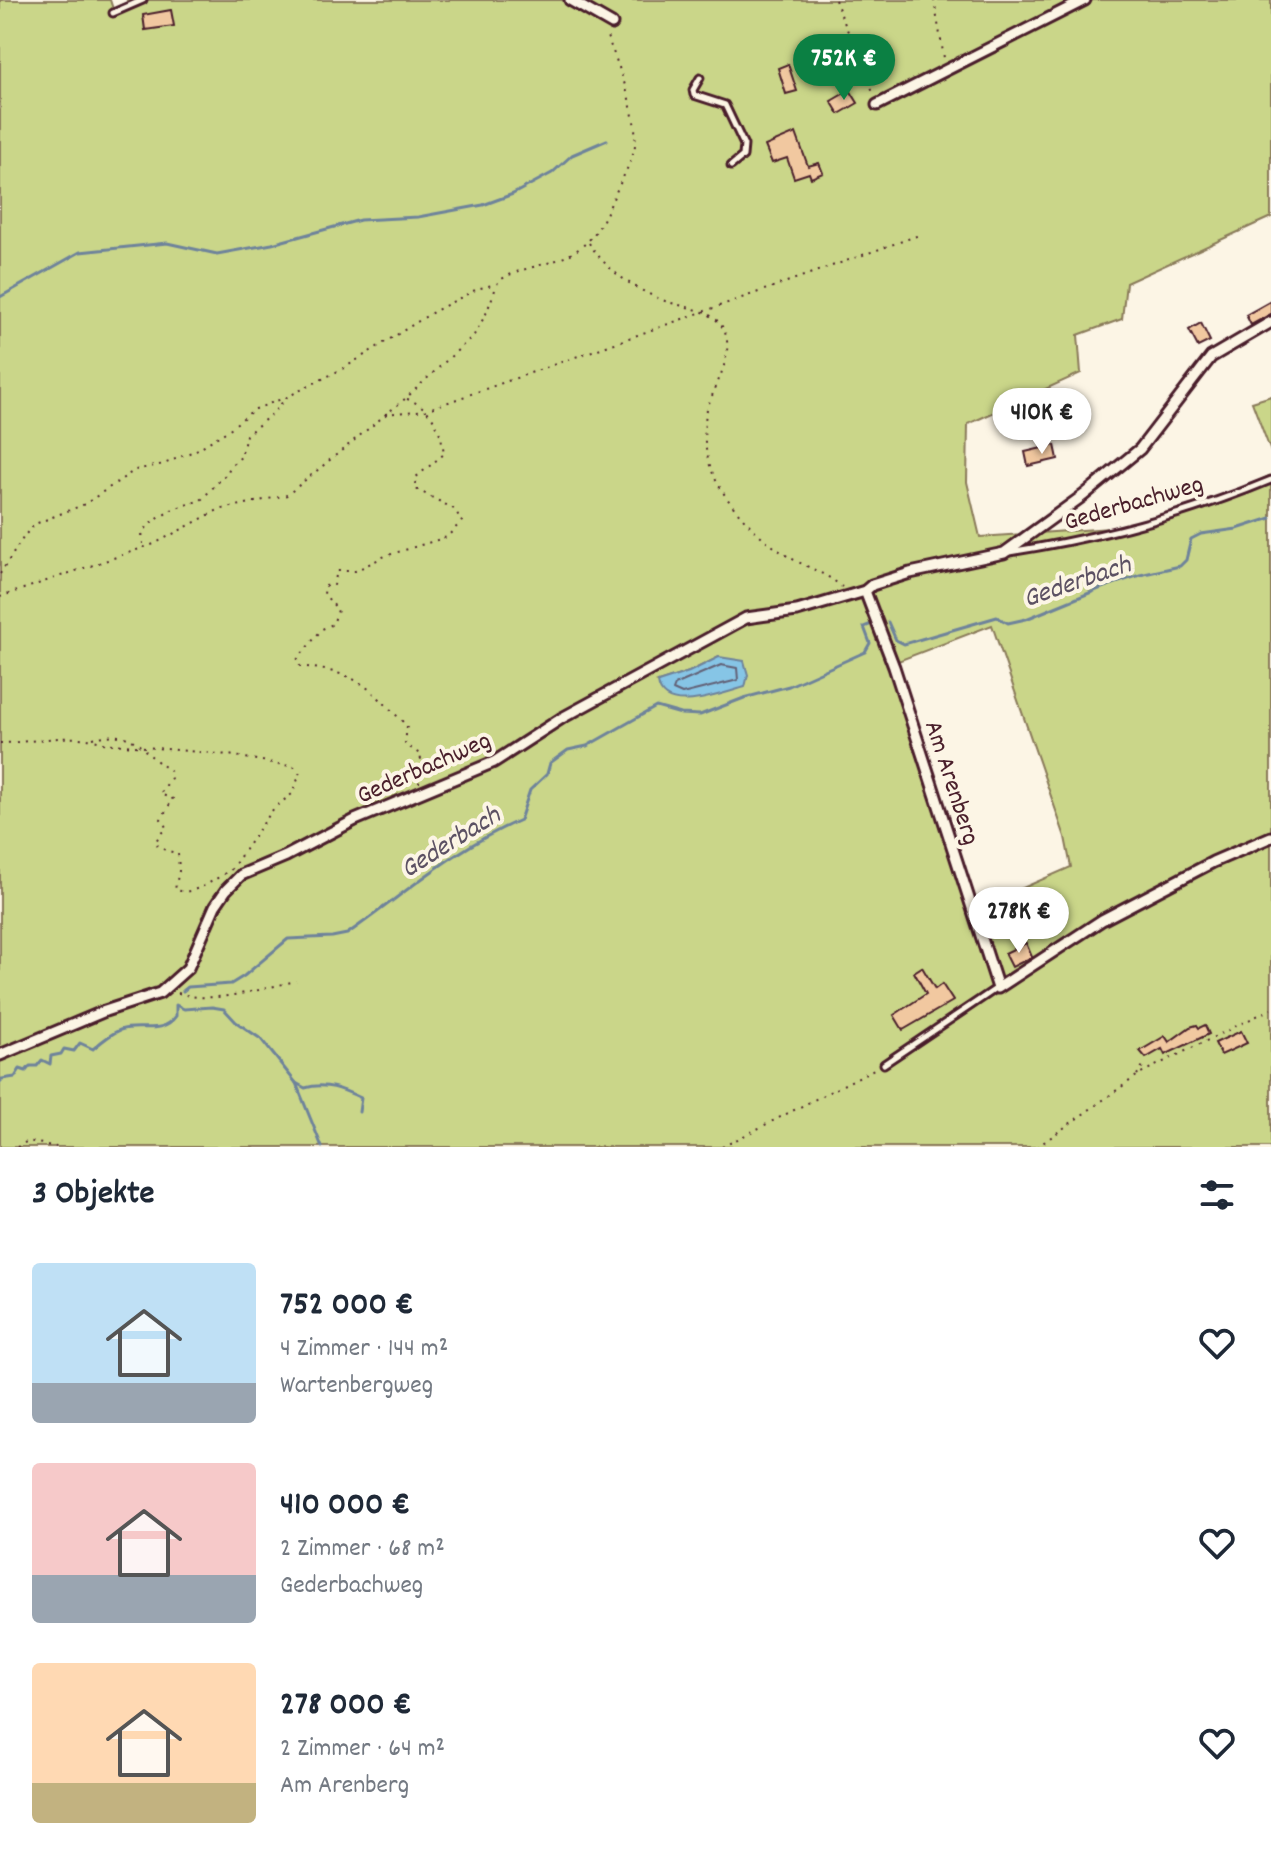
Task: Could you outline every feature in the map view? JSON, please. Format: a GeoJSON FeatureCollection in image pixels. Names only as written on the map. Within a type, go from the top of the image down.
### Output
{"type":"FeatureCollection","features":[{"type":"Feature","properties":{"kind":"street"},"geometry":{"type":"LineString","coordinates":[[570,0],[607,22]]}},
{"type":"Feature","properties":{"kind":"street"},"geometry":{"type":"LineString","coordinates":[[877,105],[1085,0]]}},
{"type":"Feature","properties":{"kind":"street","name":"Gederbachweg"},"geometry":{"type":"LineString","coordinates":[[0,1055],[105,1011],[160,993],[188,968],[215,906],[241,875],[286,856],[355,820],[494,762],[562,718],[746,618],[797,611],[865,591],[872,585],[910,573],[1004,553],[1084,495],[1140,449],[1211,357],[1271,322]]}},
{"type":"Feature","properties":{"kind":"street","name":"Am Arenberg"},"geometry":{"type":"LineString","coordinates":[[865,591],[894,667],[998,988]]}},
{"type":"Feature","properties":{"kind":"street"},"geometry":{"type":"LineString","coordinates":[[998,988],[1102,920],[1213,862],[1271,837]]}},
{"type":"Feature","properties":{"kind":"lane"},"geometry":{"type":"LineString","coordinates":[[113,13],[143,0]]}},
{"type":"Feature","properties":{"kind":"lane"},"geometry":{"type":"LineString","coordinates":[[700,78],[693,90],[694,95],[725,105],[744,145],[743,156],[731,166]]}},
{"type":"Feature","properties":{"kind":"lane","name":"Gederbachweg"},"geometry":{"type":"LineString","coordinates":[[1004,553],[1126,530],[1271,480]]}},
{"type":"Feature","properties":{"kind":"lane"},"geometry":{"type":"LineString","coordinates":[[884,1064],[998,988]]}},
{"type":"Feature","properties":{"kind":"path"},"geometry":{"type":"LineString","coordinates":[[835,0],[877,105]]}},
{"type":"Feature","properties":{"kind":"path"},"geometry":{"type":"LineString","coordinates":[[934,0],[946,71]]}},
{"type":"Feature","properties":{"kind":"path"},"geometry":{"type":"LineString","coordinates":[[0,597],[154,544],[218,510],[287,495],[406,398],[474,335],[497,284],[503,278],[559,261],[588,242],[606,216],[637,138],[622,73],[602,25],[607,22]]}},
{"type":"Feature","properties":{"kind":"path"},"geometry":{"type":"LineString","coordinates":[[384,414],[426,410],[922,234]]}},
{"type":"Feature","properties":{"kind":"path"},"geometry":{"type":"LineString","coordinates":[[588,242],[600,260],[620,278],[663,300],[700,312],[721,325],[727,350],[723,370],[707,409],[705,437],[709,466],[721,490],[765,541],[792,559],[828,575],[851,595]]}},
{"type":"Feature","properties":{"kind":"path"},"geometry":{"type":"LineString","coordinates":[[0,574],[35,524],[85,504],[135,470],[164,464],[196,450],[253,410],[287,397],[344,368],[386,339],[469,293],[497,284]]}},
{"type":"Feature","properties":{"kind":"path"},"geometry":{"type":"LineString","coordinates":[[143,546],[142,536],[148,525],[173,509],[201,500],[241,457],[246,435],[287,397]]}},
{"type":"Feature","properties":{"kind":"path"},"geometry":{"type":"LineString","coordinates":[[406,398],[426,410],[441,431],[444,454],[415,478],[416,489],[454,509],[462,521],[447,537],[385,556],[355,571],[337,571],[334,585],[325,586],[324,594],[338,610],[333,624],[322,629],[297,660],[300,666],[348,675],[371,688],[407,726],[405,744],[421,755],[418,771],[420,793]]}},
{"type":"Feature","properties":{"kind":"path"},"geometry":{"type":"LineString","coordinates":[[0,743],[127,736],[139,746],[171,772],[168,784],[160,794],[172,797],[161,819],[166,827],[155,842],[160,848],[178,854],[179,871],[174,883],[178,892],[190,892],[231,870],[274,808],[292,794],[300,774],[295,767],[259,760],[139,746],[103,743],[91,738]]}},
{"type":"Feature","properties":{"kind":"path"},"geometry":{"type":"LineString","coordinates":[[166,988],[184,995],[205,997],[262,990],[296,981]]}},
{"type":"Feature","properties":{"kind":"path"},"geometry":{"type":"LineString","coordinates":[[1037,1147],[1139,1074],[1271,1009]]}},
{"type":"Feature","properties":{"kind":"path"},"geometry":{"type":"LineString","coordinates":[[1139,1074],[1145,1063]]}},
{"type":"Feature","properties":{"kind":"path"},"geometry":{"type":"LineString","coordinates":[[722,1147],[884,1064]]}},
{"type":"Feature","properties":{"kind":"path"},"geometry":{"type":"LineString","coordinates":[[17,1147],[28,1141],[56,1147]]}},
{"type":"Feature","properties":{"kind":"green space"},"geometry":{"type":"Polygon","coordinates":[[[0,0],[110,0],[113,9],[127,0],[1271,0],[1271,217],[1126,283],[1122,319],[1078,335],[1081,373],[968,424],[967,482],[980,537],[1125,527],[1235,492],[1271,475],[1271,1147],[0,1147],[0,0]],[[992,625],[890,664],[970,911],[1071,867],[1065,837],[992,625]],[[719,657],[689,672],[658,682],[703,697],[716,695],[719,657]]]}},
{"type":"Feature","properties":{"kind":"green space"},"geometry":{"type":"Polygon","coordinates":[[[1271,396],[1271,452],[1252,402],[1271,396]]]}},
{"type":"Feature","properties":{"kind":"water"},"geometry":{"type":"Polygon","coordinates":[[[719,657],[744,661],[748,675],[745,687],[695,700],[681,701],[662,693],[658,682],[689,672],[719,657]]]}},
{"type":"Feature","properties":{"kind":"building"},"geometry":{"type":"Polygon","coordinates":[[[171,10],[174,26],[145,30],[143,15],[171,10]]]}},
{"type":"Feature","properties":{"kind":"building"},"geometry":{"type":"Polygon","coordinates":[[[788,64],[797,91],[786,94],[778,68],[788,64]]]}},
{"type":"Feature","properties":{"kind":"building"},"geometry":{"type":"Polygon","coordinates":[[[850,90],[858,103],[839,114],[831,101],[850,90]]]}},
{"type":"Feature","properties":{"kind":"building"},"geometry":{"type":"Polygon","coordinates":[[[796,133],[808,166],[819,163],[823,173],[811,178],[809,173],[794,178],[787,158],[772,163],[765,146],[796,133]]]}},
{"type":"Feature","properties":{"kind":"building"},"geometry":{"type":"Polygon","coordinates":[[[1271,301],[1271,314],[1251,325],[1246,315],[1271,301]]]}},
{"type":"Feature","properties":{"kind":"building"},"geometry":{"type":"Polygon","coordinates":[[[1201,323],[1210,341],[1198,347],[1189,330],[1201,323]]]}},
{"type":"Feature","properties":{"kind":"building"},"geometry":{"type":"Polygon","coordinates":[[[1055,445],[1058,459],[1028,466],[1025,452],[1055,445]]]}},
{"type":"Feature","properties":{"kind":"building"},"geometry":{"type":"Polygon","coordinates":[[[1026,943],[1032,957],[1012,967],[1005,953],[1026,943]]]}},
{"type":"Feature","properties":{"kind":"building"},"geometry":{"type":"Polygon","coordinates":[[[922,967],[935,989],[942,984],[953,1001],[903,1030],[894,1015],[926,994],[914,972],[922,967]]]}},
{"type":"Feature","properties":{"kind":"building"},"geometry":{"type":"Polygon","coordinates":[[[1197,1025],[1199,1028],[1205,1025],[1209,1034],[1165,1055],[1162,1049],[1146,1058],[1140,1051],[1165,1036],[1169,1042],[1197,1025]]]}},
{"type":"Feature","properties":{"kind":"building"},"geometry":{"type":"Polygon","coordinates":[[[1241,1031],[1247,1043],[1221,1055],[1215,1043],[1241,1031]]]}},
{"type":"Feature","properties":{"kind":"waterway"},"geometry":{"type":"LineString","coordinates":[[0,297],[80,252],[167,243],[217,254],[272,244],[360,220],[418,217],[483,205],[513,194],[552,173],[572,155],[607,140]]}},
{"type":"Feature","properties":{"kind":"waterway","name":"Gederbach"},"geometry":{"type":"LineString","coordinates":[[888,622],[896,640],[904,644],[997,617],[1008,623],[1026,619],[1104,587],[1180,566],[1186,560],[1191,539],[1201,534],[1237,529],[1271,518]]}},
{"type":"Feature","properties":{"kind":"waterway","name":"Gederbach"},"geometry":{"type":"LineString","coordinates":[[183,991],[188,987],[231,984],[288,939],[347,934],[451,858],[520,820],[530,790],[547,774],[550,763],[568,750],[587,746],[656,707],[681,714],[700,715],[744,698],[789,686],[865,652],[870,643],[864,627],[869,625]]}},
{"type":"Feature","properties":{"kind":"waterway","name":"Gederbach"},"geometry":{"type":"LineString","coordinates":[[0,1083],[2,1079],[15,1077],[20,1069],[26,1071],[30,1066],[37,1066],[42,1060],[50,1064],[51,1056],[61,1054],[64,1049],[74,1051],[80,1043],[93,1049],[120,1030],[164,1026],[176,1016],[176,1005],[184,1009],[224,1009],[236,1022],[261,1039],[296,1083],[322,1147]]}},
{"type":"Feature","properties":{"kind":"waterway"},"geometry":{"type":"LineString","coordinates":[[296,1083],[305,1088],[334,1087],[361,1098],[359,1112]]}}]}
